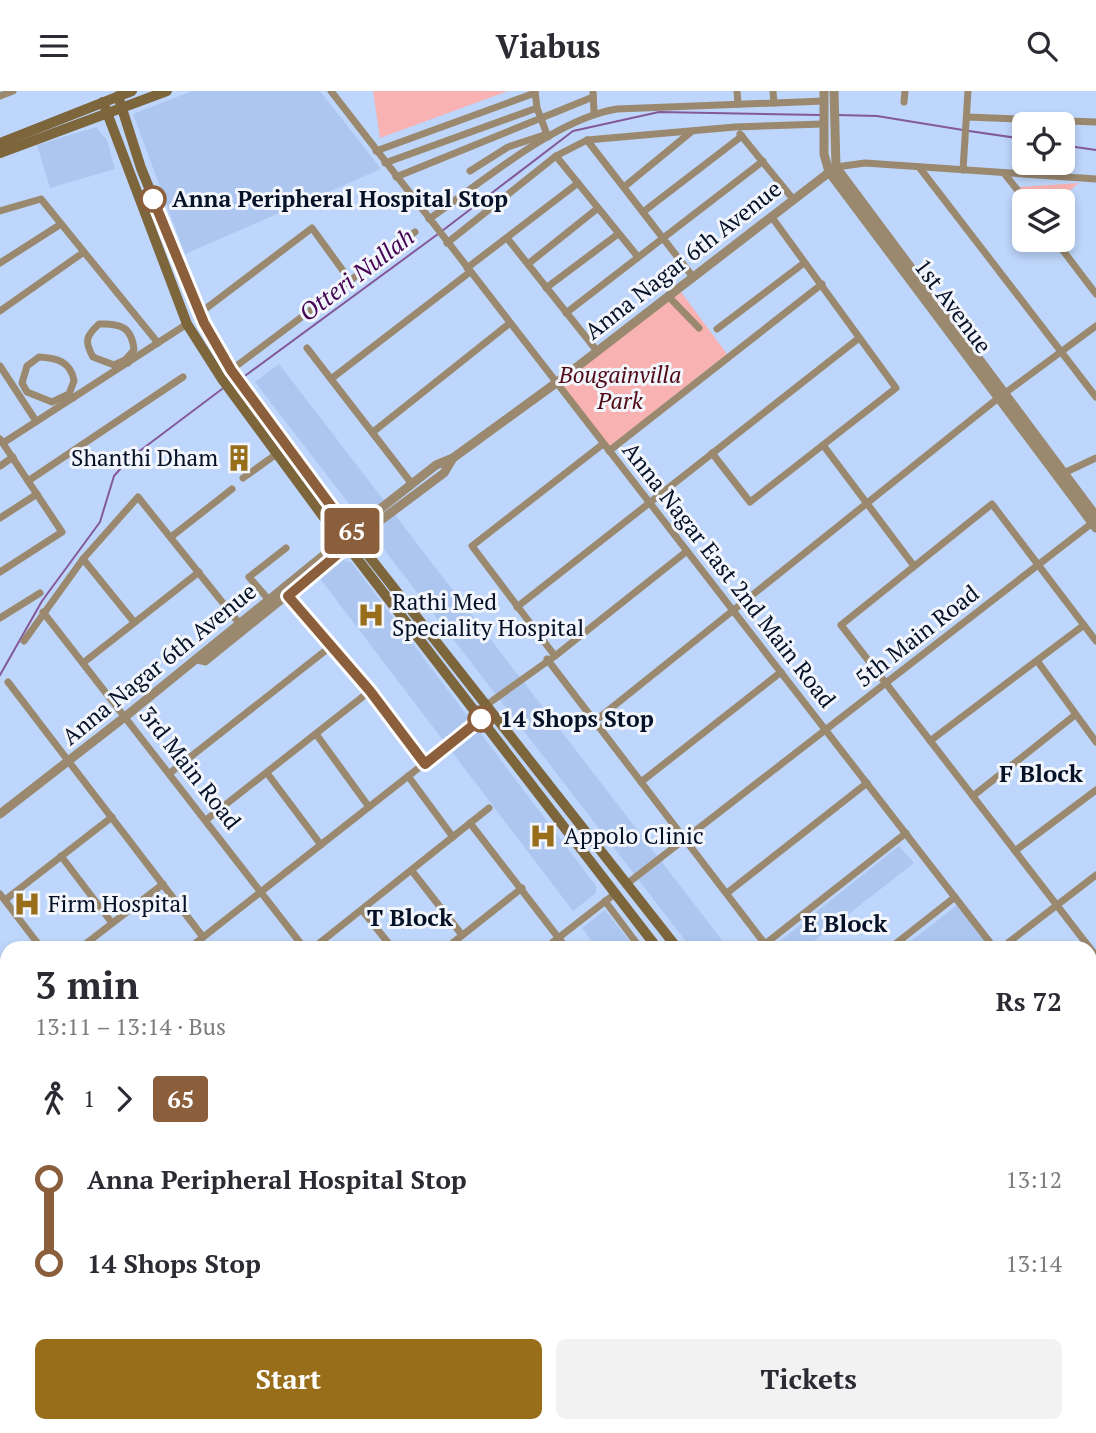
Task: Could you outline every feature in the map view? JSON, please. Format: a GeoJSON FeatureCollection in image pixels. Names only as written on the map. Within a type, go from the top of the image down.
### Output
{"type":"FeatureCollection","features":[{"type":"Feature","properties":{"kind":"main road"},"geometry":{"type":"LineString","coordinates":[[0,143],[132,91]]}},
{"type":"Feature","properties":{"kind":"main road"},"geometry":{"type":"LineString","coordinates":[[0,153],[167,91]]}},
{"type":"Feature","properties":{"kind":"main road"},"geometry":{"type":"LineString","coordinates":[[117,96],[137,173],[187,324],[227,386],[278,453],[628,883],[672,941]]}},
{"type":"Feature","properties":{"kind":"main road"},"geometry":{"type":"LineString","coordinates":[[103,102],[200,313],[236,376],[349,539],[481,719],[652,941]]}},
{"type":"Feature","properties":{"kind":"street"},"geometry":{"type":"LineString","coordinates":[[0,96],[13,91]]}},
{"type":"Feature","properties":{"kind":"street","name":"Anna Nagar East 2nd Main Road"},"geometry":{"type":"LineString","coordinates":[[331,91],[991,941]]}},
{"type":"Feature","properties":{"kind":"street"},"geometry":{"type":"LineString","coordinates":[[737,91],[738,104]]}},
{"type":"Feature","properties":{"kind":"street"},"geometry":{"type":"LineString","coordinates":[[773,91],[774,103]]}},
{"type":"Feature","properties":{"kind":"street","name":"1st Avenue"},"geometry":{"type":"LineString","coordinates":[[834,91],[827,117],[824,154],[833,170],[1095,518]]}},
{"type":"Feature","properties":{"kind":"street"},"geometry":{"type":"LineString","coordinates":[[904,102],[905,91]]}},
{"type":"Feature","properties":{"kind":"street"},"geometry":{"type":"LineString","coordinates":[[963,170],[968,91]]}},
{"type":"Feature","properties":{"kind":"street"},"geometry":{"type":"LineString","coordinates":[[376,151],[535,92],[537,108],[547,136]]}},
{"type":"Feature","properties":{"kind":"street"},"geometry":{"type":"LineString","coordinates":[[396,177],[542,119],[593,94],[594,112]]}},
{"type":"Feature","properties":{"kind":"street"},"geometry":{"type":"LineString","coordinates":[[429,219],[555,130],[594,112],[774,103],[824,96]]}},
{"type":"Feature","properties":{"kind":"street","name":"1st Avenue"},"geometry":{"type":"LineString","coordinates":[[824,96],[827,117]]}},
{"type":"Feature","properties":{"kind":"street"},"geometry":{"type":"LineString","coordinates":[[385,163],[537,108]]}},
{"type":"Feature","properties":{"kind":"street"},"geometry":{"type":"LineString","coordinates":[[447,243],[556,156],[587,140],[827,117]]}},
{"type":"Feature","properties":{"kind":"street"},"geometry":{"type":"LineString","coordinates":[[967,117],[1096,122]]}},
{"type":"Feature","properties":{"kind":"street"},"geometry":{"type":"LineString","coordinates":[[735,127],[793,199]]}},
{"type":"Feature","properties":{"kind":"street"},"geometry":{"type":"LineString","coordinates":[[624,187],[692,132]]}},
{"type":"Feature","properties":{"kind":"street"},"geometry":{"type":"LineString","coordinates":[[470,171],[508,146],[547,136]]}},
{"type":"Feature","properties":{"kind":"street"},"geometry":{"type":"LineString","coordinates":[[643,212],[742,136]]}},
{"type":"Feature","properties":{"kind":"street"},"geometry":{"type":"LineString","coordinates":[[587,140],[693,277]]}},
{"type":"Feature","properties":{"kind":"street"},"geometry":{"type":"LineString","coordinates":[[556,156],[638,257]]}},
{"type":"Feature","properties":{"kind":"street"},"geometry":{"type":"LineString","coordinates":[[566,313],[763,161]]}},
{"type":"Feature","properties":{"kind":"street"},"geometry":{"type":"LineString","coordinates":[[833,170],[865,163],[1093,179],[1096,187]]}},
{"type":"Feature","properties":{"kind":"street"},"geometry":{"type":"LineString","coordinates":[[919,167],[1096,397]]}},
{"type":"Feature","properties":{"kind":"street","name":"Anna Nagar 6th Avenue"},"geometry":{"type":"LineString","coordinates":[[349,539],[436,465],[453,458],[556,383],[833,170]]}},
{"type":"Feature","properties":{"kind":"street"},"geometry":{"type":"LineString","coordinates":[[1004,173],[1017,189]]}},
{"type":"Feature","properties":{"kind":"street"},"geometry":{"type":"LineString","coordinates":[[331,379],[578,183]]}},
{"type":"Feature","properties":{"kind":"street"},"geometry":{"type":"LineString","coordinates":[[0,211],[41,199],[158,343]]}},
{"type":"Feature","properties":{"kind":"street"},"geometry":{"type":"LineString","coordinates":[[528,264],[598,208]]}},
{"type":"Feature","properties":{"kind":"street"},"geometry":{"type":"LineString","coordinates":[[712,453],[750,502],[896,388],[771,216]]}},
{"type":"Feature","properties":{"kind":"street"},"geometry":{"type":"LineString","coordinates":[[0,263],[61,224]]}},
{"type":"Feature","properties":{"kind":"street"},"geometry":{"type":"LineString","coordinates":[[200,313],[312,228],[349,279]]}},
{"type":"Feature","properties":{"kind":"street"},"geometry":{"type":"LineString","coordinates":[[236,376],[349,279],[415,232]]}},
{"type":"Feature","properties":{"kind":"street"},"geometry":{"type":"LineString","coordinates":[[546,288],[618,234]]}},
{"type":"Feature","properties":{"kind":"street"},"geometry":{"type":"LineString","coordinates":[[507,238],[597,351]]}},
{"type":"Feature","properties":{"kind":"street"},"geometry":{"type":"LineString","coordinates":[[0,311],[84,252]]}},
{"type":"Feature","properties":{"kind":"street"},"geometry":{"type":"LineString","coordinates":[[1064,252],[1096,294]]}},
{"type":"Feature","properties":{"kind":"street"},"geometry":{"type":"LineString","coordinates":[[717,328],[804,263]]}},
{"type":"Feature","properties":{"kind":"street"},"geometry":{"type":"LineString","coordinates":[[609,451],[822,284]]}},
{"type":"Feature","properties":{"kind":"street"},"geometry":{"type":"LineString","coordinates":[[668,296],[699,328]]}},
{"type":"Feature","properties":{"kind":"street"},"geometry":{"type":"LineString","coordinates":[[117,323],[127,329],[133,338],[134,350],[127,361],[114,365],[93,357],[86,344],[88,335],[99,324],[117,323]]}},
{"type":"Feature","properties":{"kind":"street"},"geometry":{"type":"LineString","coordinates":[[373,432],[510,323]]}},
{"type":"Feature","properties":{"kind":"street"},"geometry":{"type":"LineString","coordinates":[[0,572],[62,532],[1,441],[187,324]]}},
{"type":"Feature","properties":{"kind":"street"},"geometry":{"type":"LineString","coordinates":[[595,721],[1001,396],[1096,325]]}},
{"type":"Feature","properties":{"kind":"street"},"geometry":{"type":"LineString","coordinates":[[517,607],[859,338]]}},
{"type":"Feature","properties":{"kind":"street"},"geometry":{"type":"LineString","coordinates":[[307,348],[412,484]]}},
{"type":"Feature","properties":{"kind":"street"},"geometry":{"type":"LineString","coordinates":[[39,357],[56,358],[67,365],[74,381],[71,396],[52,402],[27,392],[22,383],[27,366],[39,357]]}},
{"type":"Feature","properties":{"kind":"street"},"geometry":{"type":"LineString","coordinates":[[0,366],[36,421]]}},
{"type":"Feature","properties":{"kind":"street"},"geometry":{"type":"LineString","coordinates":[[28,481],[183,377]]}},
{"type":"Feature","properties":{"kind":"street","name":"1st Avenue"},"geometry":{"type":"LineString","coordinates":[[1001,396],[1064,473],[1095,518]]}},
{"type":"Feature","properties":{"kind":"street"},"geometry":{"type":"LineString","coordinates":[[603,444],[472,546],[595,721],[763,941]]}},
{"type":"Feature","properties":{"kind":"street"},"geometry":{"type":"LineString","coordinates":[[823,445],[914,566]]}},
{"type":"Feature","properties":{"kind":"street"},"geometry":{"type":"LineString","coordinates":[[243,478],[278,453]]}},
{"type":"Feature","properties":{"kind":"street"},"geometry":{"type":"LineString","coordinates":[[0,465],[13,457]]}},
{"type":"Feature","properties":{"kind":"street","name":"Anna Nagar 6th Avenue"},"geometry":{"type":"LineString","coordinates":[[0,814],[126,716],[239,623],[349,539],[444,473],[453,458]]}},
{"type":"Feature","properties":{"kind":"street"},"geometry":{"type":"LineString","coordinates":[[1064,473],[1096,459]]}},
{"type":"Feature","properties":{"kind":"street"},"geometry":{"type":"LineString","coordinates":[[171,537],[232,489]]}},
{"type":"Feature","properties":{"kind":"street"},"geometry":{"type":"LineString","coordinates":[[0,518],[37,493]]}},
{"type":"Feature","properties":{"kind":"street"},"geometry":{"type":"LineString","coordinates":[[24,641],[83,559],[138,497],[239,623]]}},
{"type":"Feature","properties":{"kind":"street"},"geometry":{"type":"LineString","coordinates":[[1085,941],[841,625],[992,504],[1096,641]]}},
{"type":"Feature","properties":{"kind":"street","name":"5th Main Road"},"geometry":{"type":"LineString","coordinates":[[628,883],[1039,565],[1095,518]]}},
{"type":"Feature","properties":{"kind":"street"},"geometry":{"type":"LineString","coordinates":[[197,659],[205,660],[288,596],[349,539]]}},
{"type":"Feature","properties":{"kind":"street"},"geometry":{"type":"LineString","coordinates":[[269,600],[249,576],[286,548]]}},
{"type":"Feature","properties":{"kind":"street"},"geometry":{"type":"LineString","coordinates":[[485,706],[687,551]]}},
{"type":"Feature","properties":{"kind":"street"},"geometry":{"type":"LineString","coordinates":[[83,559],[134,622]]}},
{"type":"Feature","properties":{"kind":"street"},"geometry":{"type":"LineString","coordinates":[[83,663],[199,572]]}},
{"type":"Feature","properties":{"kind":"street"},"geometry":{"type":"LineString","coordinates":[[0,618],[40,593]]}},
{"type":"Feature","properties":{"kind":"street"},"geometry":{"type":"LineString","coordinates":[[288,596],[370,691],[425,764]]}},
{"type":"Feature","properties":{"kind":"street","name":"3rd Main Road"},"geometry":{"type":"LineString","coordinates":[[43,612],[299,941]]}},
{"type":"Feature","properties":{"kind":"street"},"geometry":{"type":"LineString","coordinates":[[930,741],[1038,663],[1084,625]]}},
{"type":"Feature","properties":{"kind":"street"},"geometry":{"type":"LineString","coordinates":[[170,773],[330,647]]}},
{"type":"Feature","properties":{"kind":"street"},"geometry":{"type":"LineString","coordinates":[[1038,663],[1096,742]]}},
{"type":"Feature","properties":{"kind":"street"},"geometry":{"type":"LineString","coordinates":[[641,782],[781,672]]}},
{"type":"Feature","properties":{"kind":"street"},"geometry":{"type":"LineString","coordinates":[[8,682],[203,937]]}},
{"type":"Feature","properties":{"kind":"street"},"geometry":{"type":"LineString","coordinates":[[206,820],[370,691]]}},
{"type":"Feature","properties":{"kind":"street"},"geometry":{"type":"LineString","coordinates":[[973,796],[1075,715]]}},
{"type":"Feature","properties":{"kind":"street"},"geometry":{"type":"LineString","coordinates":[[198,941],[481,719]]}},
{"type":"Feature","properties":{"kind":"street"},"geometry":{"type":"LineString","coordinates":[[316,734],[369,807]]}},
{"type":"Feature","properties":{"kind":"street"},"geometry":{"type":"LineString","coordinates":[[267,773],[321,845]]}},
{"type":"Feature","properties":{"kind":"street"},"geometry":{"type":"LineString","coordinates":[[408,776],[453,837]]}},
{"type":"Feature","properties":{"kind":"street"},"geometry":{"type":"LineString","coordinates":[[727,893],[867,783]]}},
{"type":"Feature","properties":{"kind":"street"},"geometry":{"type":"LineString","coordinates":[[1015,851],[1096,790]]}},
{"type":"Feature","properties":{"kind":"street"},"geometry":{"type":"LineString","coordinates":[[323,941],[489,808]]}},
{"type":"Feature","properties":{"kind":"street"},"geometry":{"type":"LineString","coordinates":[[37,941],[2,897],[112,817]]}},
{"type":"Feature","properties":{"kind":"street"},"geometry":{"type":"LineString","coordinates":[[470,823],[562,941]]}},
{"type":"Feature","properties":{"kind":"street"},"geometry":{"type":"LineString","coordinates":[[769,941],[906,833]]}},
{"type":"Feature","properties":{"kind":"street"},"geometry":{"type":"LineString","coordinates":[[61,856],[112,923]]}},
{"type":"Feature","properties":{"kind":"street"},"geometry":{"type":"LineString","coordinates":[[412,871],[462,935]]}},
{"type":"Feature","properties":{"kind":"street"},"geometry":{"type":"LineString","coordinates":[[1009,941],[1096,875]]}},
{"type":"Feature","properties":{"kind":"street"},"geometry":{"type":"LineString","coordinates":[[89,941],[163,884]]}},
{"type":"Feature","properties":{"kind":"street"},"geometry":{"type":"LineString","coordinates":[[455,941],[522,888]]}},
{"type":"Feature","properties":{"kind":"street"},"geometry":{"type":"LineString","coordinates":[[554,941],[616,893]]}},
{"type":"Feature","properties":{"kind":"street"},"geometry":{"type":"LineString","coordinates":[[899,941],[955,897]]}},
{"type":"Feature","properties":{"kind":"street"},"geometry":{"type":"LineString","coordinates":[[605,901],[635,941]]}},
{"type":"Feature","properties":{"kind":"street"},"geometry":{"type":"LineString","coordinates":[[362,910],[387,941]]}},
{"type":"Feature","properties":{"kind":"shaded area"},"geometry":{"type":"Polygon","coordinates":[[[192,91],[320,91],[381,169],[185,254],[133,114],[192,91]]]}},
{"type":"Feature","properties":{"kind":"shaded area"},"geometry":{"type":"Polygon","coordinates":[[[96,127],[107,140],[115,169],[50,188],[37,145],[96,127]]]}},
{"type":"Feature","properties":{"kind":"shaded area"},"geometry":{"type":"Polygon","coordinates":[[[279,364],[723,941],[686,941],[255,382],[279,364]]]}},
{"type":"Feature","properties":{"kind":"shaded area"},"geometry":{"type":"Polygon","coordinates":[[[340,559],[351,562],[596,886],[596,893],[573,911],[318,576],[340,559]]]}},
{"type":"Feature","properties":{"kind":"shaded area"},"geometry":{"type":"Polygon","coordinates":[[[899,846],[914,863],[814,941],[780,941],[899,846]]]}},
{"type":"Feature","properties":{"kind":"shaded area"},"geometry":{"type":"Polygon","coordinates":[[[957,905],[985,941],[911,941],[957,905]]]}},
{"type":"Feature","properties":{"kind":"shaded area"},"geometry":{"type":"Polygon","coordinates":[[[605,910],[629,941],[592,941],[582,928],[605,910]]]}},
{"type":"Feature","properties":{"kind":"green space"},"geometry":{"type":"Polygon","coordinates":[[[373,91],[508,91],[380,138],[373,91]]]}},
{"type":"Feature","properties":{"kind":"green space"},"geometry":{"type":"Polygon","coordinates":[[[1079,183],[1072,189],[1019,187],[1079,183]]]}},
{"type":"Feature","properties":{"kind":"green space","name":"Bougainvilla Park"},"geometry":{"type":"Polygon","coordinates":[[[681,292],[727,354],[609,447],[560,384],[681,292]]]}},
{"type":"Feature","properties":{"kind":"waterway","name":"Otteri Nullah"},"geometry":{"type":"LineString","coordinates":[[442,231],[573,131],[659,112],[821,115]]}},
{"type":"Feature","properties":{"kind":"waterway","name":"Otteri Nullah"},"geometry":{"type":"LineString","coordinates":[[837,115],[877,116],[963,130]]}},
{"type":"Feature","properties":{"kind":"waterway","name":"Otteri Nullah"},"geometry":{"type":"LineString","coordinates":[[969,131],[1012,137]]}},
{"type":"Feature","properties":{"kind":"waterway","name":"Otteri Nullah"},"geometry":{"type":"LineString","coordinates":[[1075,147],[1096,150]]}},
{"type":"Feature","properties":{"kind":"waterway","name":"Otteri Nullah"},"geometry":{"type":"LineString","coordinates":[[242,378],[438,234]]}},
{"type":"Feature","properties":{"kind":"waterway","name":"Otteri Nullah"},"geometry":{"type":"LineString","coordinates":[[0,675],[42,601],[100,522],[114,476],[129,459],[222,389]]}},
{"type":"Feature","properties":{"kind":"bus line","name":"65"},"geometry":{"type":"LineString","coordinates":[[153,199],[204,323],[231,370],[345,525],[356,535],[354,546],[345,548],[288,596],[370,691],[425,764],[481,719]]}},
{"type":"Feature","properties":{"kind":"place","name":"Anna Peripheral Hospital Stop"},"geometry":{"type":"Point","coordinates":[153,199]}},
{"type":"Feature","properties":{"kind":"place","name":"Shanthi Dham"},"geometry":{"type":"Point","coordinates":[239,458]}},
{"type":"Feature","properties":{"kind":"place","name":"Rathi Med Speciality Hospital"},"geometry":{"type":"Point","coordinates":[371,615]}},
{"type":"Feature","properties":{"kind":"place","name":"14 Shops Stop"},"geometry":{"type":"Point","coordinates":[481,719]}},
{"type":"Feature","properties":{"kind":"place","name":"Appolo Clinic"},"geometry":{"type":"Point","coordinates":[543,836]}},
{"type":"Feature","properties":{"kind":"place","name":"Firm Hospital"},"geometry":{"type":"Point","coordinates":[27,904]}},
{"type":"Feature","properties":{"kind":"district","name":"F Block"},"geometry":{"type":"Point","coordinates":[1041,774]}},
{"type":"Feature","properties":{"kind":"district","name":"T Block"},"geometry":{"type":"Point","coordinates":[410,918]}},
{"type":"Feature","properties":{"kind":"district","name":"E Block"},"geometry":{"type":"Point","coordinates":[845,924]}}]}
